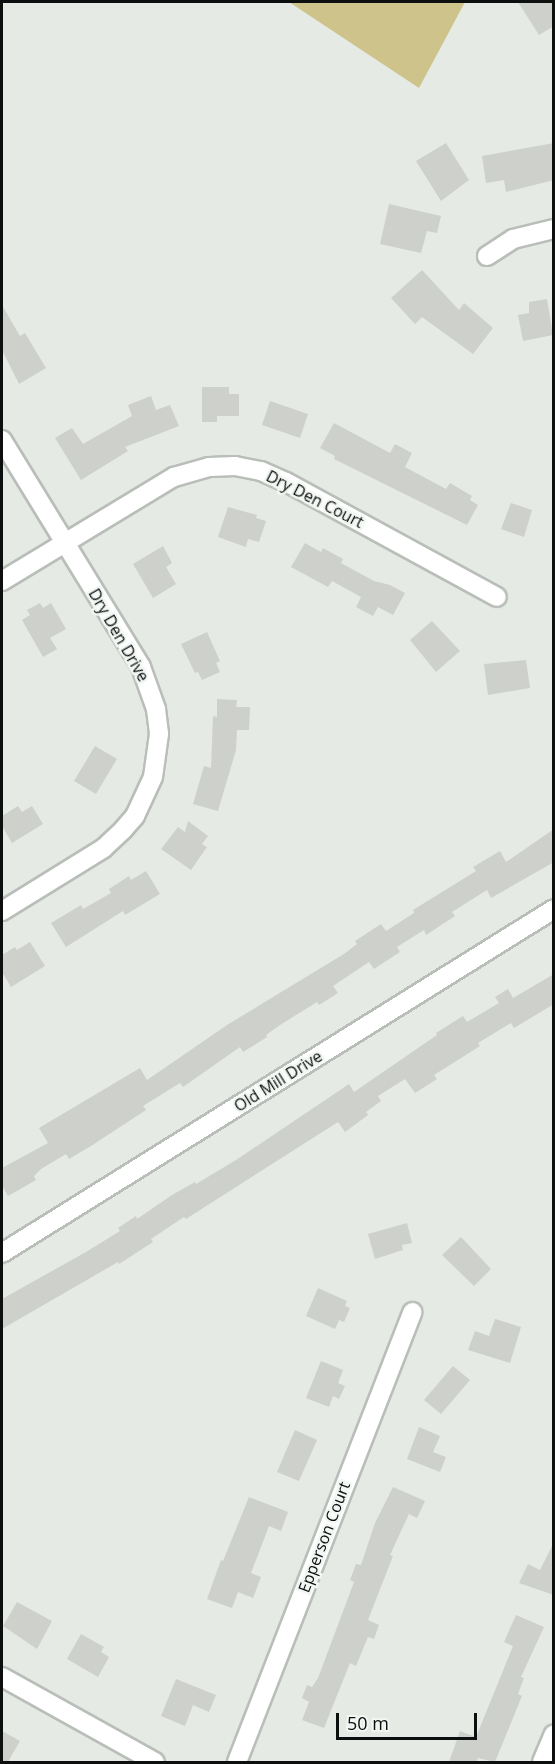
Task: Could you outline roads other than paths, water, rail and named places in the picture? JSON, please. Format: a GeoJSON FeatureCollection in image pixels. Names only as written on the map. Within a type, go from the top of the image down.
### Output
{"type":"FeatureCollection","features":[{"type":"Feature","properties":{"kind":"street"},"geometry":{"type":"LineString","coordinates":[[487,256],[513,239],[554,230]]}},
{"type":"Feature","properties":{"kind":"street","name":"Dry Den Drive"},"geometry":{"type":"LineString","coordinates":[[2,440],[148,683],[156,708],[158,752],[147,794],[123,830],[104,848],[2,911]]}},
{"type":"Feature","properties":{"kind":"street","name":"Dry Den Court"},"geometry":{"type":"LineString","coordinates":[[2,581],[174,477],[209,467],[235,466],[261,471],[286,482],[497,597]]}},
{"type":"Feature","properties":{"kind":"street","name":"Old Mill Drive"},"geometry":{"type":"LineString","coordinates":[[2,1253],[554,909]]}},
{"type":"Feature","properties":{"kind":"street","name":"Epperson Court"},"geometry":{"type":"LineString","coordinates":[[237,1762],[412,1312]]}},
{"type":"Feature","properties":{"kind":"street"},"geometry":{"type":"LineString","coordinates":[[2,1677],[155,1762]]}},
{"type":"Feature","properties":{"kind":"street"},"geometry":{"type":"LineString","coordinates":[[542,1762],[554,1734]]}}]}
